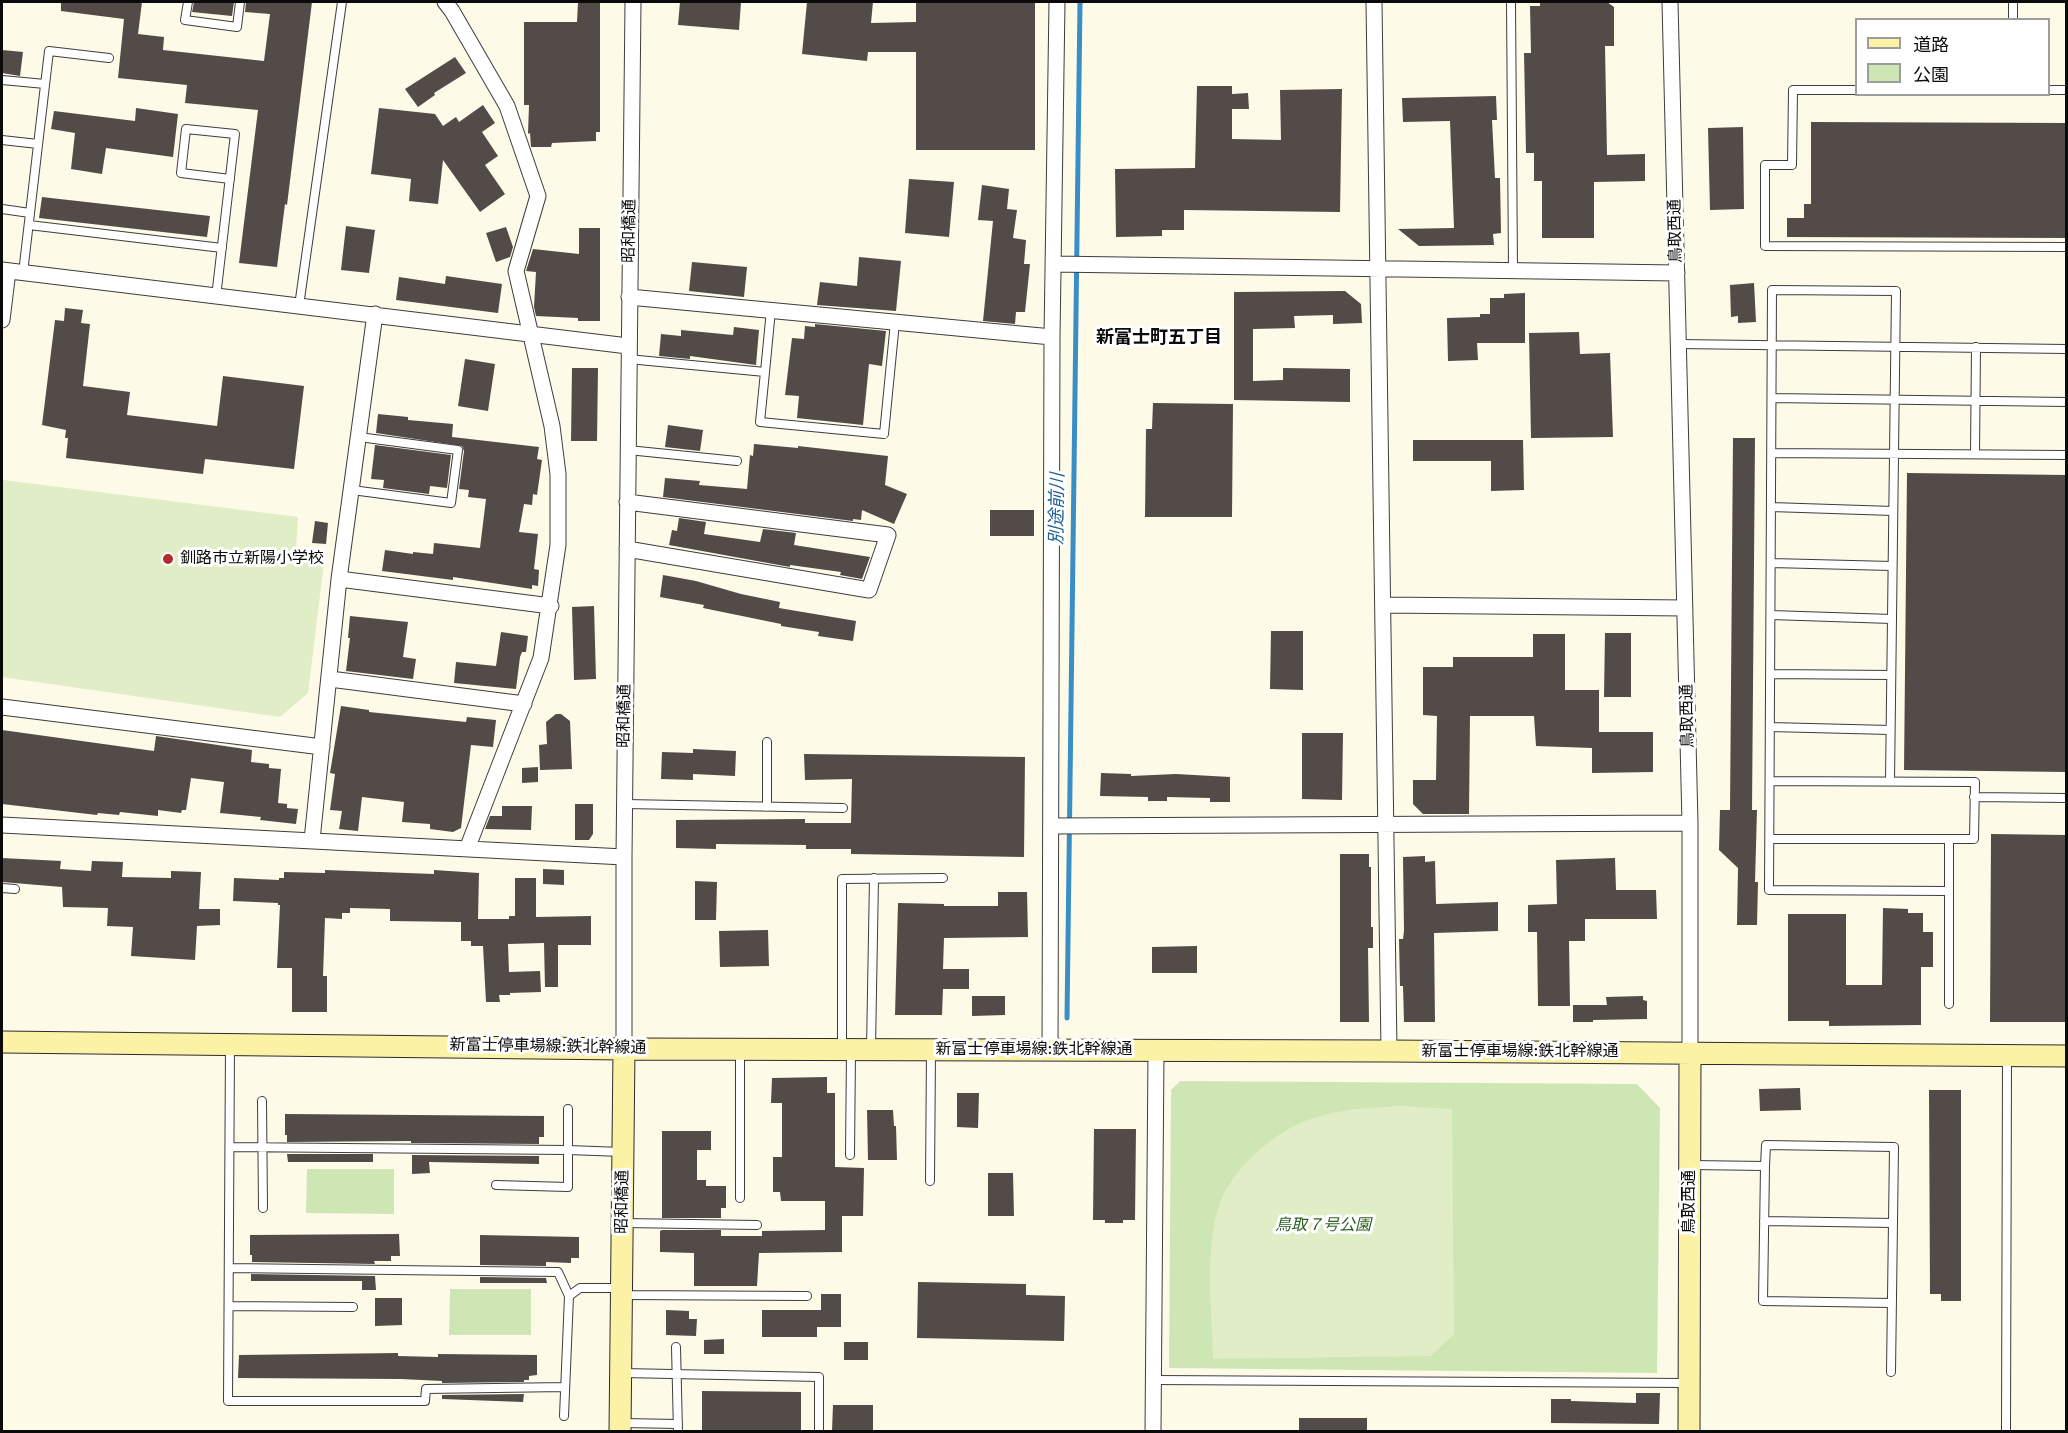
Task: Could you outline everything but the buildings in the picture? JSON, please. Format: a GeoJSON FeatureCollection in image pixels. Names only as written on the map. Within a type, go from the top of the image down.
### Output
{"type":"FeatureCollection","features":[{"type":"Feature","properties":{"kind":"main road","name":"新富士停車場線:鉄北幹線通"},"geometry":{"type":"LineString","coordinates":[[2,1042],[855,1050],[2067,1056]]}},
{"type":"Feature","properties":{"kind":"main road","name":"昭和橋通"},"geometry":{"type":"LineString","coordinates":[[620,1427],[624,1048]]}},
{"type":"Feature","properties":{"kind":"main road","name":"鳥取西通"},"geometry":{"type":"LineString","coordinates":[[1689,1431],[1690,1053]]}},
{"type":"Feature","properties":{"kind":"street"},"geometry":{"type":"LineString","coordinates":[[445,2],[507,106],[538,196],[516,271],[552,426],[558,474],[558,545],[551,606],[541,658],[467,849]]}},
{"type":"Feature","properties":{"kind":"street","name":"昭和橋通"},"geometry":{"type":"LineString","coordinates":[[624,1048],[624,804],[633,2]]}},
{"type":"Feature","properties":{"kind":"street"},"geometry":{"type":"LineString","coordinates":[[1050,1050],[1052,337],[1057,2]]}},
{"type":"Feature","properties":{"kind":"street"},"geometry":{"type":"LineString","coordinates":[[1374,2],[1389,1051]]}},
{"type":"Feature","properties":{"kind":"street","name":"鳥取西通"},"geometry":{"type":"LineString","coordinates":[[1670,2],[1690,823],[1690,1053]]}},
{"type":"Feature","properties":{"kind":"street"},"geometry":{"type":"LineString","coordinates":[[1053,264],[1677,273]]}},
{"type":"Feature","properties":{"kind":"street"},"geometry":{"type":"LineString","coordinates":[[2,320],[11,271],[530,333],[628,353]]}},
{"type":"Feature","properties":{"kind":"street"},"geometry":{"type":"LineString","coordinates":[[629,297],[1052,337]]}},
{"type":"Feature","properties":{"kind":"street"},"geometry":{"type":"LineString","coordinates":[[312,840],[339,579],[375,314]]}},
{"type":"Feature","properties":{"kind":"street"},"geometry":{"type":"LineString","coordinates":[[627,502],[888,535],[868,590],[627,549]]}},
{"type":"Feature","properties":{"kind":"street"},"geometry":{"type":"LineString","coordinates":[[339,579],[551,606]]}},
{"type":"Feature","properties":{"kind":"street"},"geometry":{"type":"LineString","coordinates":[[1383,605],[1685,608]]}},
{"type":"Feature","properties":{"kind":"street"},"geometry":{"type":"LineString","coordinates":[[330,679],[524,704]]}},
{"type":"Feature","properties":{"kind":"street"},"geometry":{"type":"LineString","coordinates":[[2,707],[322,747]]}},
{"type":"Feature","properties":{"kind":"street"},"geometry":{"type":"LineString","coordinates":[[1051,826],[1690,823]]}},
{"type":"Feature","properties":{"kind":"street"},"geometry":{"type":"LineString","coordinates":[[2,825],[624,857]]}},
{"type":"Feature","properties":{"kind":"street"},"geometry":{"type":"LineString","coordinates":[[1153,1431],[1156,1051]]}},
{"type":"Feature","properties":{"kind":"lane"},"geometry":{"type":"LineString","coordinates":[[188,2],[186,20],[237,27],[240,2]]}},
{"type":"Feature","properties":{"kind":"lane"},"geometry":{"type":"LineString","coordinates":[[299,306],[342,2]]}},
{"type":"Feature","properties":{"kind":"lane"},"geometry":{"type":"LineString","coordinates":[[1511,2],[1513,270]]}},
{"type":"Feature","properties":{"kind":"lane"},"geometry":{"type":"LineString","coordinates":[[2013,2],[2013,18]]}},
{"type":"Feature","properties":{"kind":"lane"},"geometry":{"type":"LineString","coordinates":[[11,271],[28,225],[49,51],[109,58]]}},
{"type":"Feature","properties":{"kind":"lane"},"geometry":{"type":"LineString","coordinates":[[2,80],[45,84]]}},
{"type":"Feature","properties":{"kind":"lane"},"geometry":{"type":"LineString","coordinates":[[1855,90],[1793,90],[1792,165],[1765,165],[1765,246],[2067,247]]}},
{"type":"Feature","properties":{"kind":"lane"},"geometry":{"type":"LineString","coordinates":[[2050,90],[2067,90]]}},
{"type":"Feature","properties":{"kind":"lane"},"geometry":{"type":"LineString","coordinates":[[216,297],[222,248],[230,179],[235,134],[186,129],[181,173],[230,179]]}},
{"type":"Feature","properties":{"kind":"lane"},"geometry":{"type":"LineString","coordinates":[[2,140],[38,144]]}},
{"type":"Feature","properties":{"kind":"lane"},"geometry":{"type":"LineString","coordinates":[[2,209],[30,213]]}},
{"type":"Feature","properties":{"kind":"lane"},"geometry":{"type":"LineString","coordinates":[[28,225],[222,248]]}},
{"type":"Feature","properties":{"kind":"lane"},"geometry":{"type":"LineString","coordinates":[[1890,781],[1896,291],[1772,290],[1769,890],[1949,891]]}},
{"type":"Feature","properties":{"kind":"lane"},"geometry":{"type":"LineString","coordinates":[[771,310],[760,422],[884,434],[894,322]]}},
{"type":"Feature","properties":{"kind":"lane"},"geometry":{"type":"LineString","coordinates":[[1678,344],[2067,349]]}},
{"type":"Feature","properties":{"kind":"lane"},"geometry":{"type":"LineString","coordinates":[[1974,454],[1976,347]]}},
{"type":"Feature","properties":{"kind":"lane"},"geometry":{"type":"LineString","coordinates":[[628,353],[765,372]]}},
{"type":"Feature","properties":{"kind":"lane"},"geometry":{"type":"LineString","coordinates":[[1772,398],[2067,402]]}},
{"type":"Feature","properties":{"kind":"lane"},"geometry":{"type":"LineString","coordinates":[[352,490],[451,503],[458,450],[359,437]]}},
{"type":"Feature","properties":{"kind":"lane"},"geometry":{"type":"LineString","coordinates":[[628,449],[737,460]]}},
{"type":"Feature","properties":{"kind":"lane"},"geometry":{"type":"LineString","coordinates":[[1772,453],[2067,455]]}},
{"type":"Feature","properties":{"kind":"lane"},"geometry":{"type":"LineString","coordinates":[[1772,507],[1893,511]]}},
{"type":"Feature","properties":{"kind":"lane"},"geometry":{"type":"LineString","coordinates":[[1771,563],[1892,566]]}},
{"type":"Feature","properties":{"kind":"lane"},"geometry":{"type":"LineString","coordinates":[[1771,615],[1892,619]]}},
{"type":"Feature","properties":{"kind":"lane"},"geometry":{"type":"LineString","coordinates":[[1771,674],[1891,675]]}},
{"type":"Feature","properties":{"kind":"lane"},"geometry":{"type":"LineString","coordinates":[[1770,728],[1890,730]]}},
{"type":"Feature","properties":{"kind":"lane"},"geometry":{"type":"LineString","coordinates":[[766,807],[767,742]]}},
{"type":"Feature","properties":{"kind":"lane"},"geometry":{"type":"LineString","coordinates":[[1770,781],[1975,782],[1974,839],[1770,839]]}},
{"type":"Feature","properties":{"kind":"lane"},"geometry":{"type":"LineString","coordinates":[[1974,797],[2067,798]]}},
{"type":"Feature","properties":{"kind":"lane"},"geometry":{"type":"LineString","coordinates":[[624,804],[843,808]]}},
{"type":"Feature","properties":{"kind":"lane"},"geometry":{"type":"LineString","coordinates":[[1949,839],[1949,1004]]}},
{"type":"Feature","properties":{"kind":"lane"},"geometry":{"type":"LineString","coordinates":[[850,1155],[855,1050],[874,878]]}},
{"type":"Feature","properties":{"kind":"lane"},"geometry":{"type":"LineString","coordinates":[[855,1050],[842,879],[943,878]]}},
{"type":"Feature","properties":{"kind":"lane"},"geometry":{"type":"LineString","coordinates":[[2,888],[15,888]]}},
{"type":"Feature","properties":{"kind":"lane"},"geometry":{"type":"LineString","coordinates":[[230,1044],[228,1401],[425,1401],[426,1389],[565,1387]]}},
{"type":"Feature","properties":{"kind":"lane"},"geometry":{"type":"LineString","coordinates":[[740,1049],[740,1198]]}},
{"type":"Feature","properties":{"kind":"lane"},"geometry":{"type":"LineString","coordinates":[[930,1181],[931,1050]]}},
{"type":"Feature","properties":{"kind":"lane"},"geometry":{"type":"LineString","coordinates":[[2006,1431],[2007,1056]]}},
{"type":"Feature","properties":{"kind":"lane"},"geometry":{"type":"LineString","coordinates":[[262,1101],[263,1208]]}},
{"type":"Feature","properties":{"kind":"lane"},"geometry":{"type":"LineString","coordinates":[[496,1185],[568,1187],[568,1109]]}},
{"type":"Feature","properties":{"kind":"lane"},"geometry":{"type":"LineString","coordinates":[[1891,1372],[1892,1302],[1894,1147],[1766,1145],[1763,1301],[1892,1302]]}},
{"type":"Feature","properties":{"kind":"lane"},"geometry":{"type":"LineString","coordinates":[[230,1147],[624,1152]]}},
{"type":"Feature","properties":{"kind":"lane"},"geometry":{"type":"LineString","coordinates":[[1690,1165],[1765,1166]]}},
{"type":"Feature","properties":{"kind":"lane"},"geometry":{"type":"LineString","coordinates":[[1764,1221],[1893,1223]]}},
{"type":"Feature","properties":{"kind":"lane"},"geometry":{"type":"LineString","coordinates":[[622,1223],[757,1225]]}},
{"type":"Feature","properties":{"kind":"lane"},"geometry":{"type":"LineString","coordinates":[[229,1268],[558,1272],[569,1296],[564,1416]]}},
{"type":"Feature","properties":{"kind":"lane"},"geometry":{"type":"LineString","coordinates":[[569,1296],[580,1288],[621,1292],[807,1296]]}},
{"type":"Feature","properties":{"kind":"lane"},"geometry":{"type":"LineString","coordinates":[[229,1306],[353,1308]]}},
{"type":"Feature","properties":{"kind":"lane"},"geometry":{"type":"LineString","coordinates":[[620,1427],[678,1428],[676,1347]]}},
{"type":"Feature","properties":{"kind":"lane"},"geometry":{"type":"LineString","coordinates":[[621,1373],[819,1377],[819,1431]]}},
{"type":"Feature","properties":{"kind":"lane"},"geometry":{"type":"LineString","coordinates":[[1154,1380],[1689,1383]]}},
{"type":"Feature","properties":{"kind":"green space"},"geometry":{"type":"Polygon","coordinates":[[[3,480],[298,517],[296,549],[325,555],[308,693],[280,717],[2,677],[3,480]]]}},
{"type":"Feature","properties":{"kind":"green space","name":"鳥取７号公園"},"geometry":{"type":"Polygon","coordinates":[[[1180,1081],[1637,1084],[1660,1108],[1657,1373],[1169,1368],[1171,1090],[1180,1081]]]}},
{"type":"Feature","properties":{"kind":"green space"},"geometry":{"type":"Polygon","coordinates":[[[1402,1106],[1452,1109],[1454,1334],[1431,1356],[1213,1359],[1210,1267],[1213,1230],[1219,1205],[1233,1179],[1264,1146],[1300,1124],[1337,1112],[1402,1106]]]}},
{"type":"Feature","properties":{"kind":"green space"},"geometry":{"type":"Polygon","coordinates":[[[307,1169],[394,1169],[394,1214],[306,1213],[307,1169]]]}},
{"type":"Feature","properties":{"kind":"green space"},"geometry":{"type":"Polygon","coordinates":[[[450,1289],[531,1289],[531,1335],[449,1335],[450,1289]]]}},
{"type":"Feature","properties":{"kind":"waterway","name":"別途前川"},"geometry":{"type":"LineString","coordinates":[[1067,1018],[1080,2]]}},
{"type":"Feature","properties":{"kind":"place","name":"釧路市立新陽小学校"},"geometry":{"type":"Point","coordinates":[168,559]}},
{"type":"Feature","properties":{"kind":"district","name":"新富士町五丁目"},"geometry":{"type":"Point","coordinates":[1159,338]}}]}
